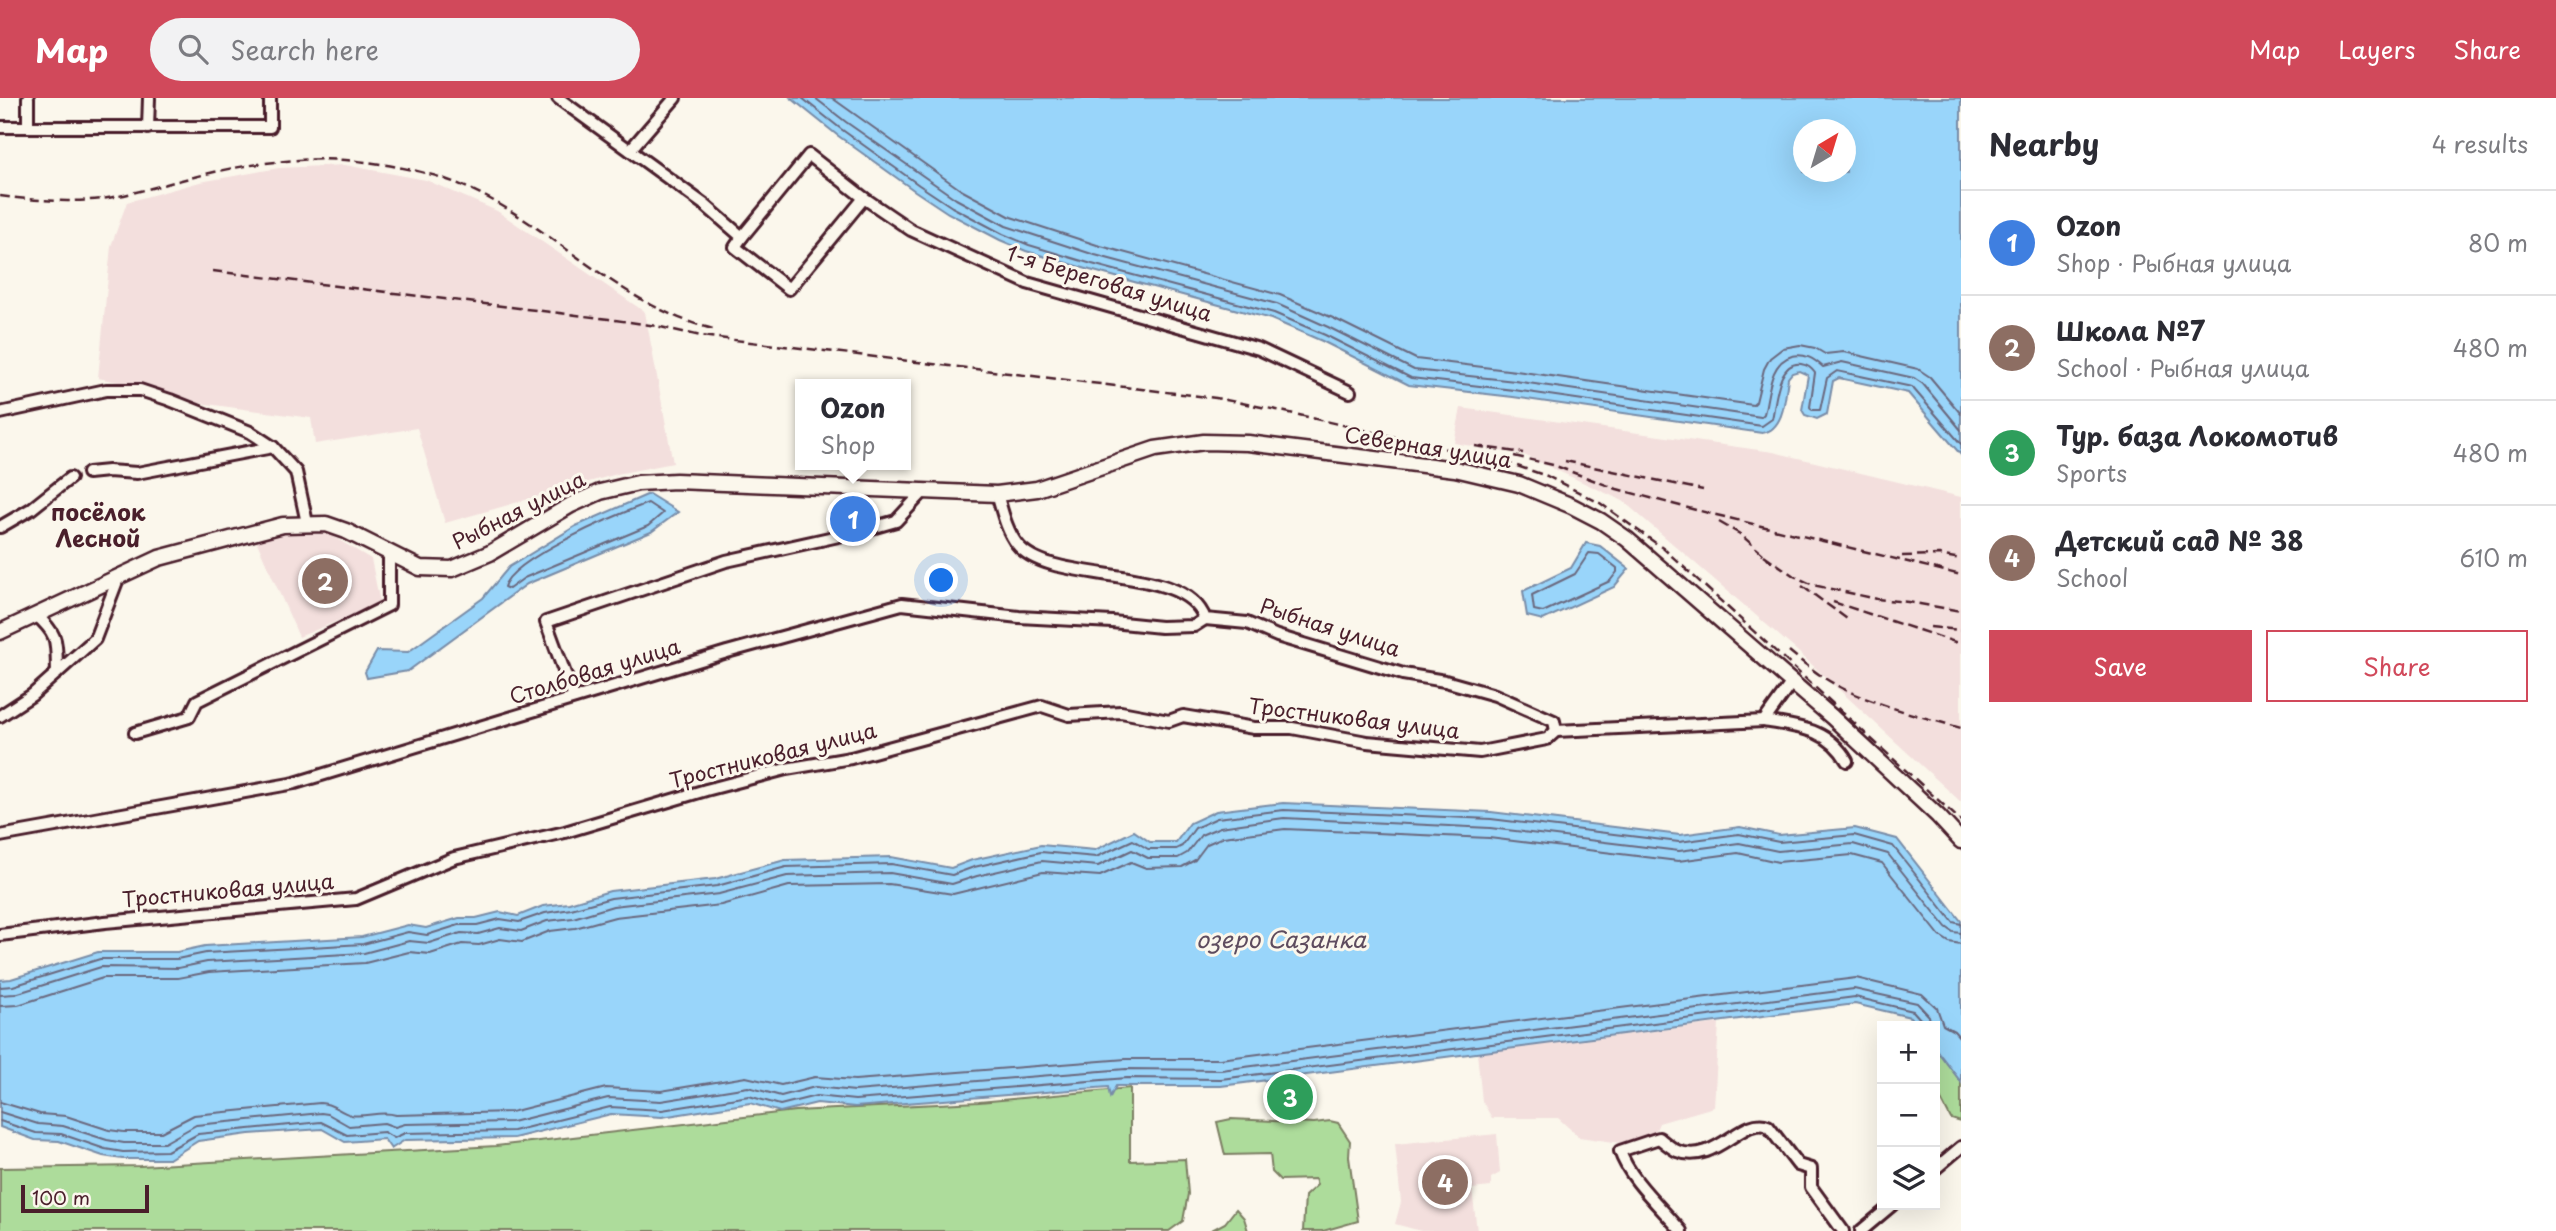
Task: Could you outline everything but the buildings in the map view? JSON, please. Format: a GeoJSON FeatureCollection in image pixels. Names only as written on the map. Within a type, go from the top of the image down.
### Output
{"type":"FeatureCollection","features":[{"type":"Feature","properties":{"kind":"street"},"geometry":{"type":"LineString","coordinates":[[28,98],[28,127]]}},
{"type":"Feature","properties":{"kind":"street"},"geometry":{"type":"LineString","coordinates":[[148,128],[149,98]]}},
{"type":"Feature","properties":{"kind":"street"},"geometry":{"type":"LineString","coordinates":[[0,127],[270,127],[270,98]]}},
{"type":"Feature","properties":{"kind":"street"},"geometry":{"type":"LineString","coordinates":[[558,98],[705,205],[742,237],[735,247],[789,289],[864,198]]}},
{"type":"Feature","properties":{"kind":"street"},"geometry":{"type":"LineString","coordinates":[[630,150],[675,98]]}},
{"type":"Feature","properties":{"kind":"street","name":"1-я Береговая улица"},"geometry":{"type":"LineString","coordinates":[[742,237],[809,155],[864,198],[934,243],[1027,283],[1259,349],[1350,392]]}},
{"type":"Feature","properties":{"kind":"street"},"geometry":{"type":"LineString","coordinates":[[0,413],[106,390],[140,390],[170,400],[250,432],[273,447],[296,472],[307,523]]}},
{"type":"Feature","properties":{"kind":"street","name":"Северная улица"},"geometry":{"type":"LineString","coordinates":[[997,494],[1037,489],[1155,449],[1205,442],[1248,443],[1455,469],[1520,484],[1573,506],[1627,539],[1793,682]]}},
{"type":"Feature","properties":{"kind":"street"},"geometry":{"type":"LineString","coordinates":[[88,473],[137,473],[273,447]]}},
{"type":"Feature","properties":{"kind":"street"},"geometry":{"type":"LineString","coordinates":[[0,527],[31,509],[70,478]]}},
{"type":"Feature","properties":{"kind":"street","name":"Рыбная улица"},"geometry":{"type":"LineString","coordinates":[[0,632],[159,558],[283,525],[326,524],[346,531],[420,568],[452,569],[490,554],[572,505],[600,492],[638,482],[676,481],[997,494]]}},
{"type":"Feature","properties":{"kind":"street"},"geometry":{"type":"LineString","coordinates":[[574,698],[546,622],[726,561],[896,521],[923,492]]}},
{"type":"Feature","properties":{"kind":"street"},"geometry":{"type":"LineString","coordinates":[[997,494],[1016,543],[1030,556],[1079,571],[1109,573],[1164,586],[1197,606],[1205,619]]}},
{"type":"Feature","properties":{"kind":"street"},"geometry":{"type":"LineString","coordinates":[[135,733],[189,717],[197,701],[389,605],[389,554]]}},
{"type":"Feature","properties":{"kind":"street"},"geometry":{"type":"LineString","coordinates":[[0,716],[32,695],[95,639],[119,576]]}},
{"type":"Feature","properties":{"kind":"street","name":"Столбовая улица"},"geometry":{"type":"LineString","coordinates":[[0,836],[295,783],[727,652],[902,604],[1019,617],[1161,627],[1194,626],[1205,619]]}},
{"type":"Feature","properties":{"kind":"street"},"geometry":{"type":"LineString","coordinates":[[36,615],[53,631],[56,639],[57,673]]}},
{"type":"Feature","properties":{"kind":"street","name":"Рыбная улица"},"geometry":{"type":"LineString","coordinates":[[1205,619],[1247,623],[1277,636],[1403,674],[1445,681],[1495,695],[1554,720],[1556,731]]}},
{"type":"Feature","properties":{"kind":"street"},"geometry":{"type":"LineString","coordinates":[[1764,721],[1793,682],[1920,798],[1961,841]]}},
{"type":"Feature","properties":{"kind":"street","name":"Тростниковая улица"},"geometry":{"type":"LineString","coordinates":[[0,935],[277,904],[356,899],[454,858],[565,832],[719,786],[786,769],[851,758],[1042,706],[1069,715],[1121,712],[1169,721],[1183,716],[1254,728],[1292,728],[1367,742],[1480,752],[1547,738],[1556,731]]}},
{"type":"Feature","properties":{"kind":"street"},"geometry":{"type":"LineString","coordinates":[[1556,731],[1764,721],[1804,728],[1828,739],[1839,748],[1847,761]]}},
{"type":"Feature","properties":{"kind":"street"},"geometry":{"type":"LineString","coordinates":[[1681,1231],[1646,1191],[1623,1160],[1620,1151],[1659,1138],[1677,1151],[1699,1154],[1720,1146],[1754,1124],[1761,1123],[1768,1126],[1798,1165],[1811,1169],[1811,1187],[1843,1231]]}},
{"type":"Feature","properties":{"kind":"street"},"geometry":{"type":"LineString","coordinates":[[1940,1166],[1961,1147]]}},
{"type":"Feature","properties":{"kind":"street"},"geometry":{"type":"LineString","coordinates":[[1861,1231],[1886,1210]]}},
{"type":"Feature","properties":{"kind":"shaded area"},"geometry":{"type":"Polygon","coordinates":[[[345,165],[426,180],[497,211],[645,312],[673,463],[617,474],[445,523],[417,428],[315,444],[311,418],[177,400],[143,387],[98,378],[111,246],[127,202],[200,182],[279,168],[345,165]]]}},
{"type":"Feature","properties":{"kind":"shaded area"},"geometry":{"type":"Polygon","coordinates":[[[1461,408],[1773,452],[1961,497],[1961,802],[1796,650],[1623,501],[1524,455],[1454,443],[1461,408]]]}},
{"type":"Feature","properties":{"kind":"shaded area"},"geometry":{"type":"Polygon","coordinates":[[[322,530],[371,559],[380,603],[299,637],[255,538],[322,530]]]}},
{"type":"Feature","properties":{"kind":"shaded area"},"geometry":{"type":"Polygon","coordinates":[[[1719,1023],[1714,1107],[1659,1123],[1653,1137],[1621,1143],[1579,1137],[1558,1118],[1492,1118],[1482,1101],[1477,1053],[1719,1023]]]}},
{"type":"Feature","properties":{"kind":"shaded area"},"geometry":{"type":"Polygon","coordinates":[[[1497,1134],[1500,1173],[1491,1178],[1491,1187],[1472,1189],[1477,1231],[1421,1231],[1395,1224],[1401,1202],[1395,1144],[1497,1134]]]}},
{"type":"Feature","properties":{"kind":"green space"},"geometry":{"type":"Polygon","coordinates":[[[1940,1054],[1961,1082],[1961,1122],[1951,1119],[1940,1098],[1940,1054]]]}},
{"type":"Feature","properties":{"kind":"green space"},"geometry":{"type":"Polygon","coordinates":[[[1130,1088],[1130,1161],[1185,1159],[1188,1194],[1183,1221],[1169,1231],[0,1231],[0,1168],[140,1166],[496,1146],[795,1111],[979,1102],[1130,1088]]]}},
{"type":"Feature","properties":{"kind":"green space"},"geometry":{"type":"Polygon","coordinates":[[[1231,1119],[1338,1123],[1350,1141],[1349,1157],[1358,1221],[1323,1231],[1303,1231],[1305,1196],[1317,1185],[1315,1179],[1280,1180],[1272,1172],[1270,1154],[1225,1155],[1217,1122],[1231,1119]]]}},
{"type":"Feature","properties":{"kind":"green space"},"geometry":{"type":"Polygon","coordinates":[[[1236,1209],[1244,1218],[1248,1231],[1210,1231],[1225,1223],[1236,1209]]]}},
{"type":"Feature","properties":{"kind":"water"},"geometry":{"type":"Polygon","coordinates":[[[791,98],[1961,98],[1961,455],[1908,393],[1839,378],[1833,381],[1827,414],[1817,419],[1805,415],[1802,410],[1808,375],[1799,371],[1788,378],[1780,419],[1770,431],[1762,433],[1513,397],[1409,385],[1322,341],[1271,319],[1026,251],[948,213],[791,98]]]}},
{"type":"Feature","properties":{"kind":"water"},"geometry":{"type":"Polygon","coordinates":[[[649,494],[678,512],[651,532],[527,584],[408,671],[367,678],[365,672],[377,651],[408,652],[483,598],[509,567],[576,526],[649,494]]]}},
{"type":"Feature","properties":{"kind":"water"},"geometry":{"type":"Polygon","coordinates":[[[1586,543],[1600,546],[1629,569],[1614,587],[1543,620],[1527,616],[1523,591],[1571,568],[1586,543]]]}},
{"type":"Feature","properties":{"kind":"water","name":"озеро Сазанка"},"geometry":{"type":"Polygon","coordinates":[[[1283,803],[1491,812],[1680,835],[1740,827],[1779,835],[1855,828],[1897,839],[1961,921],[1961,1082],[1940,1055],[1940,1021],[1913,1021],[1910,1017],[1855,1004],[1221,1086],[1116,1086],[1110,1097],[1108,1087],[855,1107],[817,1103],[780,1112],[750,1103],[662,1117],[611,1114],[514,1138],[405,1140],[391,1149],[384,1139],[345,1142],[322,1129],[198,1141],[169,1159],[122,1159],[103,1156],[59,1141],[35,1140],[0,1127],[0,980],[98,952],[177,952],[205,946],[362,937],[408,925],[426,928],[459,918],[476,918],[500,912],[518,916],[543,906],[569,903],[610,891],[715,879],[785,860],[891,857],[951,868],[972,860],[1041,845],[1095,850],[1134,831],[1150,842],[1176,842],[1190,823],[1216,811],[1283,803]]]}},
{"type":"Feature","properties":{"kind":"railway"},"geometry":{"type":"LineString","coordinates":[[0,196],[50,201],[101,199],[220,171],[286,161],[331,159],[394,166],[464,186],[501,205],[637,297],[674,316],[713,329]]}},
{"type":"Feature","properties":{"kind":"railway"},"geometry":{"type":"LineString","coordinates":[[213,271],[609,319],[701,336],[1216,398],[1508,463],[1547,476],[1600,503],[1664,549],[1961,821]]}},
{"type":"Feature","properties":{"kind":"railway"},"geometry":{"type":"LineString","coordinates":[[1475,446],[1523,453]]}},
{"type":"Feature","properties":{"kind":"railway"},"geometry":{"type":"LineString","coordinates":[[1514,456],[1553,465],[1617,489],[1684,507],[1961,575]]}},
{"type":"Feature","properties":{"kind":"railway"},"geometry":{"type":"LineString","coordinates":[[1565,461],[1703,490]]}},
{"type":"Feature","properties":{"kind":"railway"},"geometry":{"type":"LineString","coordinates":[[1719,522],[1740,534],[1772,562]]}},
{"type":"Feature","properties":{"kind":"railway"},"geometry":{"type":"LineString","coordinates":[[1764,555],[1794,576],[1813,585],[1877,599],[1961,611]]}},
{"type":"Feature","properties":{"kind":"railway"},"geometry":{"type":"LineString","coordinates":[[1902,556],[1939,555],[1961,559]]}},
{"type":"Feature","properties":{"kind":"railway"},"geometry":{"type":"LineString","coordinates":[[1802,586],[1850,621]]}},
{"type":"Feature","properties":{"kind":"railway"},"geometry":{"type":"LineString","coordinates":[[1833,602],[1961,644]]}},
{"type":"Feature","properties":{"kind":"railway"},"geometry":{"type":"LineString","coordinates":[[1930,627],[1961,630]]}},
{"type":"Feature","properties":{"kind":"railway"},"geometry":{"type":"LineString","coordinates":[[1789,651],[1824,678],[1848,691],[1890,707],[1961,728]]}},
{"type":"Feature","properties":{"kind":"place","name":"Ozon"},"geometry":{"type":"Point","coordinates":[853,519]}},
{"type":"Feature","properties":{"kind":"place","name":"Школа №7"},"geometry":{"type":"Point","coordinates":[325,581]}},
{"type":"Feature","properties":{"kind":"place","name":"Тур. база Локомотив"},"geometry":{"type":"Point","coordinates":[1290,1097]}},
{"type":"Feature","properties":{"kind":"place","name":"Детский сад № 38"},"geometry":{"type":"Point","coordinates":[1445,1182]}},
{"type":"Feature","properties":{"kind":"district","name":"посёлок Лесной"},"geometry":{"type":"Point","coordinates":[98,526]}}]}
